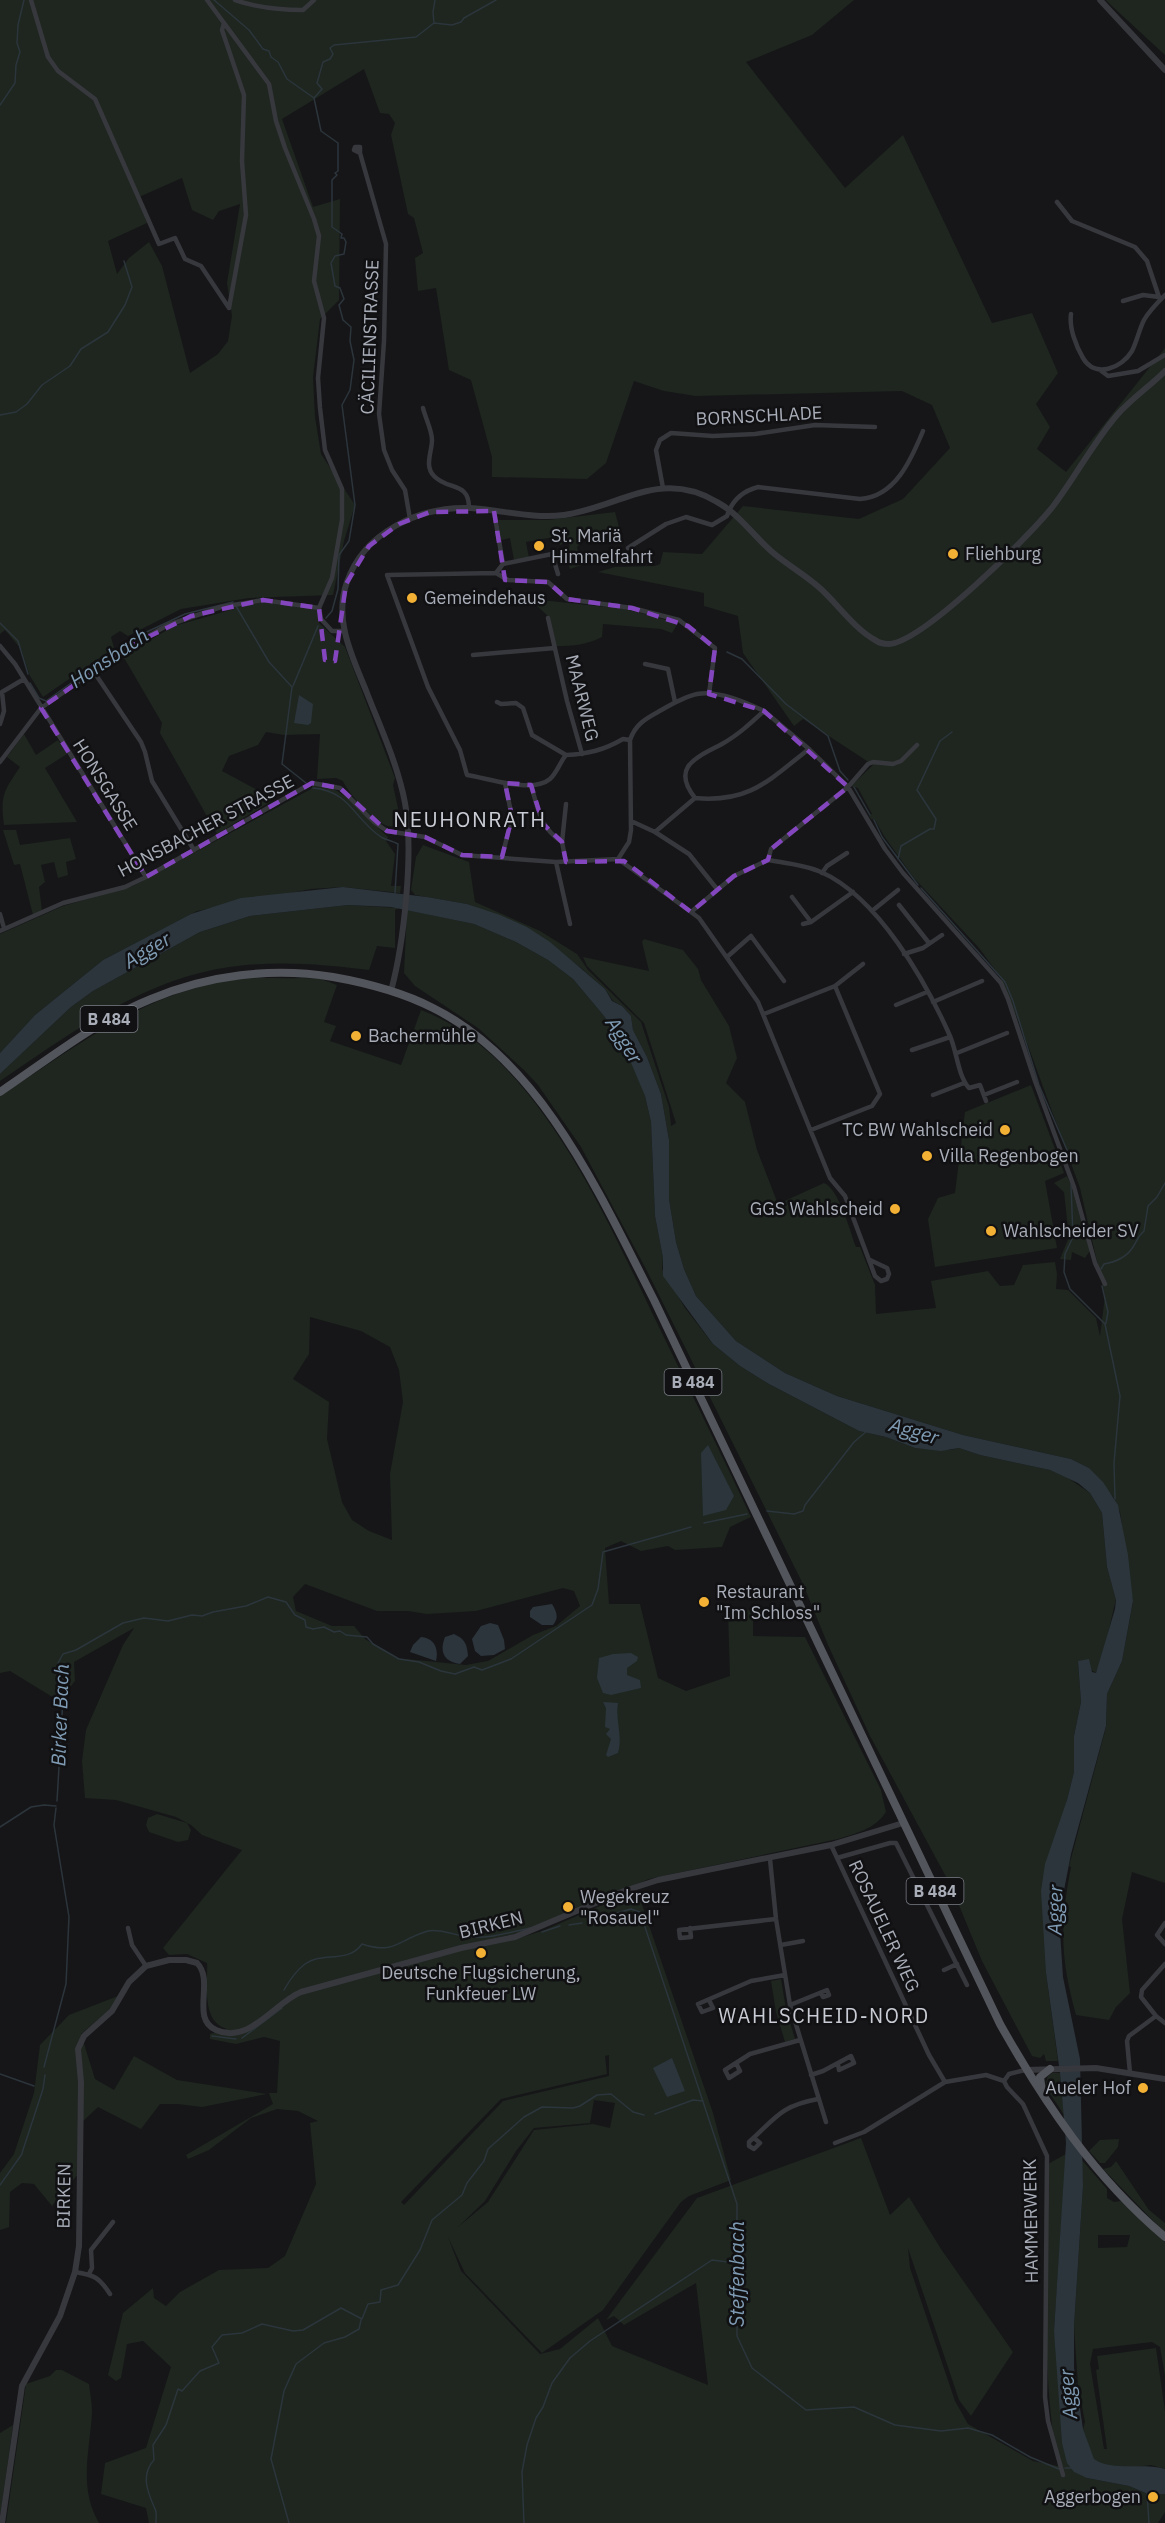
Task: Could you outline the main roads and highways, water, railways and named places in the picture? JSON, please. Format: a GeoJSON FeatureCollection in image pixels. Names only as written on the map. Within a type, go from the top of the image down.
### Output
{"type":"FeatureCollection","features":[{"type":"Feature","properties":{"kind":"main road","name":"B 484"},"geometry":{"type":"LineString","coordinates":[[0,1092],[114,1017],[151,999],[195,984],[241,975],[287,972],[350,980],[391,991],[438,1010],[486,1044],[524,1081],[550,1114],[577,1156],[659,1311],[982,1988],[1025,2070],[1050,2108],[1099,2172],[1165,2237]]}},
{"type":"Feature","properties":{"kind":"main road"},"geometry":{"type":"LineString","coordinates":[[1044,2098],[1040,2082],[1043,2073],[1051,2069]]}},
{"type":"Feature","properties":{"kind":"water"},"geometry":{"type":"Polygon","coordinates":[[[299,695],[313,704],[311,723],[308,725],[294,723],[299,695]]]}},
{"type":"Feature","properties":{"kind":"water","name":"Agger"},"geometry":{"type":"Polygon","coordinates":[[[343,887],[467,904],[527,927],[550,942],[605,989],[612,1001],[622,1006],[631,1016],[633,1030],[647,1057],[661,1094],[669,1140],[669,1199],[676,1242],[684,1269],[696,1296],[736,1341],[785,1373],[837,1396],[963,1435],[1071,1459],[1089,1468],[1103,1482],[1118,1505],[1128,1555],[1133,1601],[1122,1661],[1107,1694],[1106,1726],[1071,1854],[1059,1916],[1063,1977],[1080,2059],[1083,2186],[1074,2326],[1074,2368],[1083,2429],[1094,2459],[1110,2465],[1165,2469],[1165,2494],[1148,2494],[1129,2486],[1087,2478],[1074,2472],[1067,2463],[1062,2443],[1054,2331],[1066,2143],[1060,2073],[1046,1973],[1041,1891],[1045,1864],[1074,1772],[1074,1736],[1081,1702],[1078,1661],[1089,1659],[1092,1672],[1096,1673],[1115,1609],[1116,1600],[1107,1567],[1102,1513],[1090,1493],[1078,1483],[1050,1470],[980,1455],[959,1448],[941,1451],[915,1448],[886,1437],[859,1431],[769,1384],[740,1366],[713,1344],[663,1276],[663,1258],[655,1216],[651,1122],[645,1096],[624,1046],[604,1016],[573,979],[548,960],[516,942],[474,924],[391,907],[348,905],[250,916],[200,932],[93,991],[71,1007],[0,1074],[0,1053],[35,1015],[103,960],[191,914],[241,898],[343,887]]]}},
{"type":"Feature","properties":{"kind":"water"},"geometry":{"type":"Polygon","coordinates":[[[708,1445],[734,1496],[726,1510],[703,1516],[701,1453],[708,1445]]]}},
{"type":"Feature","properties":{"kind":"water"},"geometry":{"type":"Polygon","coordinates":[[[552,1604],[557,1615],[553,1625],[542,1625],[530,1617],[533,1607],[552,1604]]]}},
{"type":"Feature","properties":{"kind":"water"},"geometry":{"type":"Polygon","coordinates":[[[490,1623],[498,1625],[505,1649],[494,1655],[481,1656],[475,1651],[472,1639],[481,1626],[490,1623]]]}},
{"type":"Feature","properties":{"kind":"water"},"geometry":{"type":"Polygon","coordinates":[[[454,1634],[465,1642],[467,1648],[468,1656],[460,1664],[447,1659],[443,1652],[445,1637],[454,1634]]]}},
{"type":"Feature","properties":{"kind":"water"},"geometry":{"type":"Polygon","coordinates":[[[421,1637],[429,1639],[434,1644],[437,1652],[436,1661],[410,1652],[421,1637]]]}},
{"type":"Feature","properties":{"kind":"water"},"geometry":{"type":"Polygon","coordinates":[[[631,1653],[638,1657],[637,1661],[627,1668],[627,1675],[640,1680],[641,1688],[611,1695],[603,1693],[597,1678],[599,1658],[631,1653]]]}},
{"type":"Feature","properties":{"kind":"water"},"geometry":{"type":"Polygon","coordinates":[[[603,1702],[618,1703],[618,1753],[608,1757],[606,1755],[611,1739],[606,1734],[610,1729],[605,1727],[606,1708],[603,1702]]]}},
{"type":"Feature","properties":{"kind":"water"},"geometry":{"type":"Polygon","coordinates":[[[672,2058],[685,2091],[667,2097],[653,2068],[672,2058]]]}},
{"type":"Feature","properties":{"kind":"waterway"},"geometry":{"type":"LineString","coordinates":[[0,105],[15,83],[16,65],[20,52],[17,43],[18,25],[24,0]]}},
{"type":"Feature","properties":{"kind":"waterway"},"geometry":{"type":"LineString","coordinates":[[214,0],[249,30],[263,49],[269,51],[287,79],[314,98]]}},
{"type":"Feature","properties":{"kind":"waterway"},"geometry":{"type":"LineString","coordinates":[[434,23],[435,0]]}},
{"type":"Feature","properties":{"kind":"waterway"},"geometry":{"type":"LineString","coordinates":[[326,618],[332,611],[338,589],[339,555],[349,541],[355,505],[342,405],[350,390],[354,360],[350,341],[351,327],[343,320],[339,305],[344,299],[340,288],[335,286],[331,263],[335,256],[344,254],[346,242],[344,238],[341,238],[342,234],[332,227],[332,180],[338,171],[338,143],[321,131],[314,98],[322,89],[317,83],[323,62],[330,59],[333,54],[330,48],[334,45],[416,37],[434,23],[452,25],[461,22],[496,0]]}},
{"type":"Feature","properties":{"kind":"waterway","name":"Honsbach"},"geometry":{"type":"LineString","coordinates":[[0,415],[16,412],[27,404],[42,385],[70,366],[81,349],[108,332],[125,305],[132,287],[124,261]]}},
{"type":"Feature","properties":{"kind":"waterway","name":"Honsbach"},"geometry":{"type":"LineString","coordinates":[[30,683],[39,698],[46,701],[136,637],[185,614],[233,602]]}},
{"type":"Feature","properties":{"kind":"waterway","name":"Honsbach"},"geometry":{"type":"LineString","coordinates":[[236,606],[269,662],[292,687],[282,764],[306,783]]}},
{"type":"Feature","properties":{"kind":"waterway","name":"Honsbach"},"geometry":{"type":"LineString","coordinates":[[0,623],[18,641],[28,674]]}},
{"type":"Feature","properties":{"kind":"waterway"},"geometry":{"type":"LineString","coordinates":[[293,686],[318,626]]}},
{"type":"Feature","properties":{"kind":"waterway"},"geometry":{"type":"LineString","coordinates":[[727,652],[742,659],[786,704],[828,736],[840,771],[848,780]]}},
{"type":"Feature","properties":{"kind":"waterway"},"geometry":{"type":"LineString","coordinates":[[898,859],[901,846],[930,829],[934,829],[936,819],[917,790],[940,741],[952,732]]}},
{"type":"Feature","properties":{"kind":"waterway"},"geometry":{"type":"LineString","coordinates":[[854,787],[870,815]]}},
{"type":"Feature","properties":{"kind":"waterway","name":"Honsbach"},"geometry":{"type":"LineString","coordinates":[[313,788],[335,794],[344,800],[372,830],[381,837],[398,844],[395,893]]}},
{"type":"Feature","properties":{"kind":"waterway"},"geometry":{"type":"LineString","coordinates":[[874,820],[882,837],[918,885]]}},
{"type":"Feature","properties":{"kind":"waterway"},"geometry":{"type":"LineString","coordinates":[[921,888],[1005,982],[1039,1085],[1070,1157]]}},
{"type":"Feature","properties":{"kind":"waterway"},"geometry":{"type":"LineString","coordinates":[[1101,1269],[1104,1264],[1120,1259],[1130,1251],[1144,1231],[1148,1206],[1157,1197],[1165,1183]]}},
{"type":"Feature","properties":{"kind":"waterway"},"geometry":{"type":"LineString","coordinates":[[1071,1185],[1073,1237],[1065,1254],[1064,1272],[1070,1289],[1105,1324],[1120,1396],[1114,1463],[1115,1499]]}},
{"type":"Feature","properties":{"kind":"waterway"},"geometry":{"type":"LineString","coordinates":[[1102,1286],[1108,1312],[1106,1323]]}},
{"type":"Feature","properties":{"kind":"waterway","name":"Birker Bach"},"geometry":{"type":"LineString","coordinates":[[767,1511],[794,1514],[803,1511],[805,1505],[854,1442],[867,1431]]}},
{"type":"Feature","properties":{"kind":"waterway","name":"Birker Bach"},"geometry":{"type":"LineString","coordinates":[[704,1523],[747,1514]]}},
{"type":"Feature","properties":{"kind":"waterway","name":"Birker Bach"},"geometry":{"type":"LineString","coordinates":[[57,1801],[64,1682],[58,1663],[63,1654],[76,1650],[123,1623],[144,1618],[168,1621],[192,1615],[202,1616],[246,1606],[268,1597],[286,1602],[295,1615],[305,1620],[306,1627],[313,1629],[324,1627],[346,1635],[367,1637],[373,1644],[399,1659],[419,1662],[455,1674],[474,1667],[482,1670],[511,1659],[592,1605],[598,1589],[603,1552],[691,1527]]}},
{"type":"Feature","properties":{"kind":"waterway"},"geometry":{"type":"LineString","coordinates":[[0,1827],[31,1807],[56,1806]]}},
{"type":"Feature","properties":{"kind":"waterway"},"geometry":{"type":"LineString","coordinates":[[44,2067],[66,1984],[69,1917],[54,1825],[56,1808]]}},
{"type":"Feature","properties":{"kind":"waterway","name":"Steffenbach"},"geometry":{"type":"LineString","coordinates":[[588,1921],[631,1909],[640,1912],[737,2204],[737,2336],[752,2368],[806,2410],[854,2407],[895,2425],[941,2431],[968,2428],[992,2435],[1030,2457],[1059,2469]]}},
{"type":"Feature","properties":{"kind":"waterway"},"geometry":{"type":"LineString","coordinates":[[569,1925],[582,1923]]}},
{"type":"Feature","properties":{"kind":"waterway"},"geometry":{"type":"LineString","coordinates":[[542,1932],[560,1926]]}},
{"type":"Feature","properties":{"kind":"waterway"},"geometry":{"type":"LineString","coordinates":[[284,1990],[305,1964],[320,1958],[350,1954],[362,1944],[389,1947],[432,1930],[484,1937],[530,1928]]}},
{"type":"Feature","properties":{"kind":"waterway"},"geometry":{"type":"LineString","coordinates":[[242,2038],[282,2008]]}},
{"type":"Feature","properties":{"kind":"waterway"},"geometry":{"type":"LineString","coordinates":[[212,2036],[236,2039]]}},
{"type":"Feature","properties":{"kind":"waterway"},"geometry":{"type":"LineString","coordinates":[[0,2074],[34,2086]]}},
{"type":"Feature","properties":{"kind":"waterway"},"geometry":{"type":"LineString","coordinates":[[22,2153],[43,2089],[45,2075]]}},
{"type":"Feature","properties":{"kind":"waterway","name":"Steffenbach"},"geometry":{"type":"LineString","coordinates":[[156,2523],[156,2512],[146,2478],[154,2460],[153,2445],[166,2425],[178,2389],[182,2391],[200,2371],[219,2363],[212,2347],[222,2335],[242,2333],[262,2324],[293,2331],[303,2330],[341,2308],[362,2319],[368,2304],[380,2302],[381,2290],[398,2285],[420,2250],[432,2220],[462,2195],[467,2183],[484,2161],[488,2149],[524,2117],[542,2107],[573,2108],[597,2095],[611,2094],[633,2112],[644,2115]]}},
{"type":"Feature","properties":{"kind":"waterway","name":"Steffenbach"},"geometry":{"type":"LineString","coordinates":[[655,2114],[693,2100],[703,2101]]}},
{"type":"Feature","properties":{"kind":"waterway"},"geometry":{"type":"LineString","coordinates":[[0,2185],[22,2154]]}},
{"type":"Feature","properties":{"kind":"waterway"},"geometry":{"type":"LineString","coordinates":[[524,2523],[522,2472],[527,2445],[552,2383],[570,2358],[590,2341],[712,2260],[736,2263]]}},
{"type":"Feature","properties":{"kind":"waterway"},"geometry":{"type":"LineString","coordinates":[[289,2523],[271,2459],[284,2391],[296,2364],[324,2343],[345,2337],[359,2329],[361,2320]]}},
{"type":"Feature","properties":{"kind":"waterway","name":"Steffenbach"},"geometry":{"type":"LineString","coordinates":[[1065,2468],[1073,2468]]}},
{"type":"Feature","properties":{"kind":"waterway"},"geometry":{"type":"LineString","coordinates":[[1147,2493],[1149,2523]]}},
{"type":"Feature","properties":{"kind":"place","name":"St. Mariä Himmelfahrt"},"geometry":{"type":"Point","coordinates":[539,546]}},
{"type":"Feature","properties":{"kind":"place","name":"Fliehburg"},"geometry":{"type":"Point","coordinates":[953,554]}},
{"type":"Feature","properties":{"kind":"place","name":"Gemeindehaus"},"geometry":{"type":"Point","coordinates":[412,598]}},
{"type":"Feature","properties":{"kind":"place","name":"Bachermühle"},"geometry":{"type":"Point","coordinates":[356,1036]}},
{"type":"Feature","properties":{"kind":"place","name":"TC BW Wahlscheid"},"geometry":{"type":"Point","coordinates":[1005,1130]}},
{"type":"Feature","properties":{"kind":"place","name":"Villa Regenbogen"},"geometry":{"type":"Point","coordinates":[927,1156]}},
{"type":"Feature","properties":{"kind":"place","name":"GGS Wahlscheid"},"geometry":{"type":"Point","coordinates":[895,1209]}},
{"type":"Feature","properties":{"kind":"place","name":"Wahlscheider SV"},"geometry":{"type":"Point","coordinates":[991,1231]}},
{"type":"Feature","properties":{"kind":"place","name":"Restaurant \"Im Schloss\""},"geometry":{"type":"Point","coordinates":[704,1602]}},
{"type":"Feature","properties":{"kind":"place","name":"Wegekreuz \"Rosauel\""},"geometry":{"type":"Point","coordinates":[568,1907]}},
{"type":"Feature","properties":{"kind":"place","name":"Deutsche Flugsicherung, Funkfeuer LW"},"geometry":{"type":"Point","coordinates":[481,1953]}},
{"type":"Feature","properties":{"kind":"place","name":"Aueler Hof"},"geometry":{"type":"Point","coordinates":[1143,2088]}},
{"type":"Feature","properties":{"kind":"place","name":"Aggerbogen"},"geometry":{"type":"Point","coordinates":[1153,2497]}},
{"type":"Feature","properties":{"kind":"district","name":"NEUHONRATH"},"geometry":{"type":"Point","coordinates":[470,820]}},
{"type":"Feature","properties":{"kind":"district","name":"WAHLSCHEID-NORD"},"geometry":{"type":"Point","coordinates":[824,2016]}}]}
